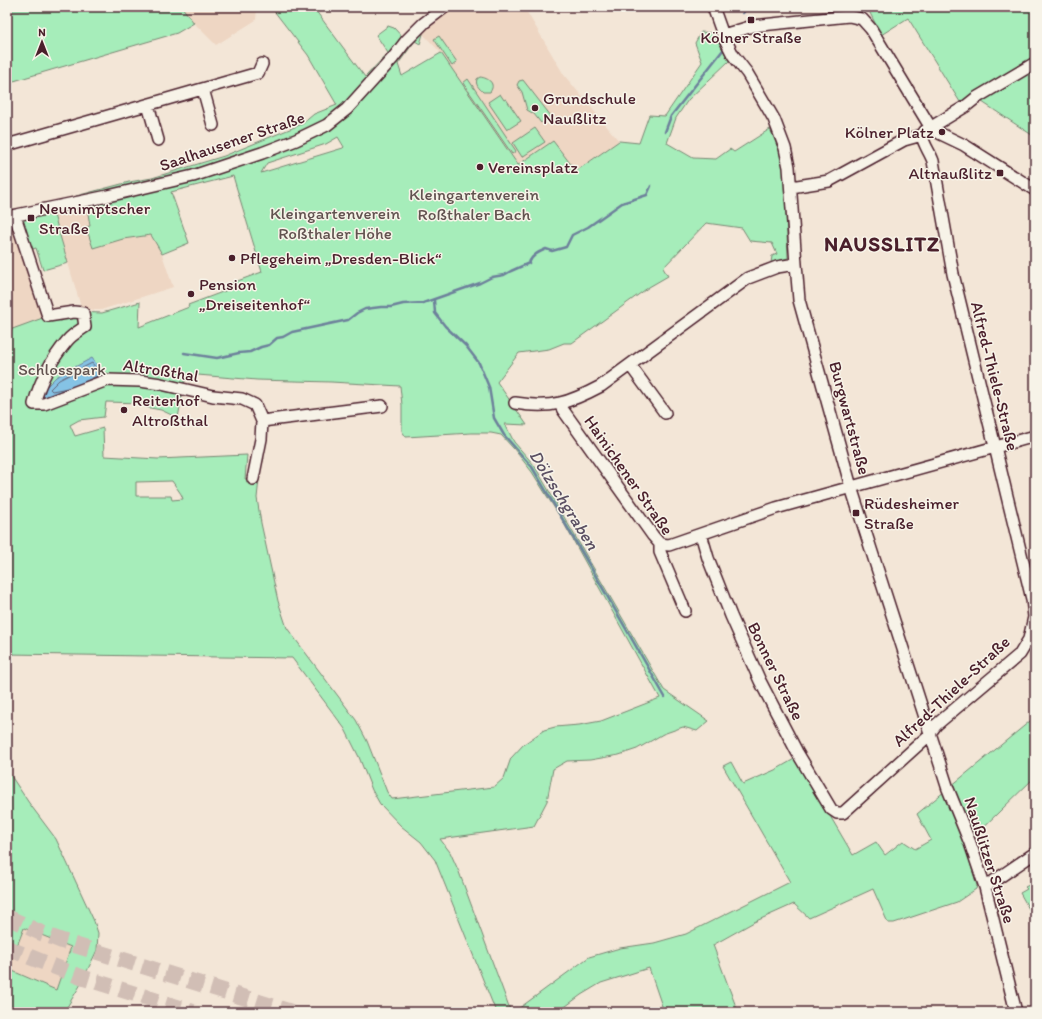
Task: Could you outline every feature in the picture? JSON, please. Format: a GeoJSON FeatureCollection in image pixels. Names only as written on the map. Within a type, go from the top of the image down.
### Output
{"type":"FeatureCollection","features":[{"type":"Feature","properties":{"kind":"street","name":"Saalhausener Straße"},"geometry":{"type":"LineString","coordinates":[[11,216],[116,195],[193,176],[289,142],[327,125],[352,104],[424,23],[445,7]]}},
{"type":"Feature","properties":{"kind":"street"},"geometry":{"type":"LineString","coordinates":[[713,7],[723,35],[733,55],[754,84],[776,124],[790,167],[791,187],[829,181],[904,140],[922,135],[925,131],[966,106],[976,98],[1035,63]]}},
{"type":"Feature","properties":{"kind":"street"},"geometry":{"type":"LineString","coordinates":[[723,35],[753,26],[849,16],[862,19],[871,29],[931,128],[964,145],[1035,190]]}},
{"type":"Feature","properties":{"kind":"street"},"geometry":{"type":"LineString","coordinates":[[7,145],[258,73],[262,64]]}},
{"type":"Feature","properties":{"kind":"street"},"geometry":{"type":"LineString","coordinates":[[203,89],[213,125]]}},
{"type":"Feature","properties":{"kind":"street"},"geometry":{"type":"LineString","coordinates":[[148,105],[158,140]]}},
{"type":"Feature","properties":{"kind":"street","name":"Alfred-Thiele-Straße"},"geometry":{"type":"LineString","coordinates":[[837,814],[843,813],[927,737],[936,724],[1020,654],[1029,639],[1034,617],[1032,599],[953,274],[933,162],[922,135]]}},
{"type":"Feature","properties":{"kind":"street","name":"Burgwartstraße"},"geometry":{"type":"LineString","coordinates":[[791,187],[800,300],[851,487],[948,789]]}},
{"type":"Feature","properties":{"kind":"street","name":"Altroßthal"},"geometry":{"type":"LineString","coordinates":[[11,216],[48,316],[83,312],[85,327],[68,339],[48,369],[37,393],[34,404],[44,404],[107,380],[140,381],[161,384],[213,396],[242,399],[255,405],[262,421]]}},
{"type":"Feature","properties":{"kind":"street"},"geometry":{"type":"LineString","coordinates":[[515,403],[533,406],[560,404],[582,397],[601,386],[748,278],[777,267],[796,264]]}},
{"type":"Feature","properties":{"kind":"street"},"geometry":{"type":"LineString","coordinates":[[630,365],[664,413]]}},
{"type":"Feature","properties":{"kind":"street","name":"Hainichener Straße"},"geometry":{"type":"LineString","coordinates":[[560,404],[660,544],[660,552],[685,611]]}},
{"type":"Feature","properties":{"kind":"street"},"geometry":{"type":"LineString","coordinates":[[253,479],[261,439],[262,421],[382,406]]}},
{"type":"Feature","properties":{"kind":"street"},"geometry":{"type":"LineString","coordinates":[[660,544],[669,545],[776,508],[1035,436]]}},
{"type":"Feature","properties":{"kind":"street","name":"Bonner Straße"},"geometry":{"type":"LineString","coordinates":[[701,534],[708,558],[731,616],[760,682],[797,752],[831,809],[837,814]]}},
{"type":"Feature","properties":{"kind":"street","name":"Naußlitzer Straße"},"geometry":{"type":"LineString","coordinates":[[948,789],[970,842],[985,887],[1016,1012]]}},
{"type":"Feature","properties":{"kind":"street"},"geometry":{"type":"LineString","coordinates":[[985,887],[1035,853]]}},
{"type":"Feature","properties":{"kind":"shaded area"},"geometry":{"type":"Polygon","coordinates":[[[182,7],[257,7],[256,20],[216,45],[194,23],[182,7]]]}},
{"type":"Feature","properties":{"kind":"shaded area","name":"Grundschule Naußlitz"},"geometry":{"type":"Polygon","coordinates":[[[445,7],[524,7],[564,75],[619,141],[575,171],[518,165],[441,53],[423,34],[424,23],[445,7]]]}},
{"type":"Feature","properties":{"kind":"shaded area"},"geometry":{"type":"Polygon","coordinates":[[[87,207],[90,226],[86,227],[123,239],[151,235],[162,254],[173,287],[101,310],[81,307],[54,215],[87,207]]]}},
{"type":"Feature","properties":{"kind":"shaded area"},"geometry":{"type":"Polygon","coordinates":[[[7,225],[13,227],[48,326],[7,401],[7,225]]]}},
{"type":"Feature","properties":{"kind":"shaded area"},"geometry":{"type":"Polygon","coordinates":[[[24,928],[72,947],[56,990],[8,969],[24,928]]]}},
{"type":"Feature","properties":{"kind":"green space"},"geometry":{"type":"Polygon","coordinates":[[[7,7],[182,7],[194,23],[177,33],[7,83],[7,7]]]}},
{"type":"Feature","properties":{"kind":"green space"},"geometry":{"type":"Polygon","coordinates":[[[271,7],[313,7],[365,77],[388,53],[376,35],[388,26],[394,28],[406,41],[424,23],[420,44],[415,41],[398,64],[402,76],[441,53],[518,165],[553,141],[576,171],[619,141],[639,143],[649,115],[665,116],[702,62],[695,43],[701,32],[714,33],[729,61],[688,100],[676,118],[667,143],[693,158],[716,159],[730,149],[734,152],[770,129],[779,150],[784,171],[788,258],[771,263],[772,256],[777,254],[772,243],[750,241],[742,228],[706,223],[663,268],[668,276],[649,287],[572,343],[564,343],[549,349],[519,353],[497,382],[527,425],[505,424],[514,442],[534,465],[664,690],[709,721],[697,731],[683,727],[663,734],[637,749],[619,755],[590,760],[567,761],[553,769],[547,801],[534,826],[440,839],[450,852],[459,872],[511,1012],[496,1012],[435,860],[421,842],[401,826],[380,804],[372,790],[359,757],[345,729],[292,658],[7,654],[7,331],[48,316],[74,312],[102,313],[140,302],[139,327],[189,307],[188,305],[233,288],[232,283],[262,272],[233,176],[171,192],[189,243],[162,254],[151,235],[123,239],[93,248],[86,227],[90,226],[86,201],[76,196],[129,182],[152,178],[224,156],[302,124],[314,114],[337,105],[308,55],[271,7]],[[338,137],[326,144],[267,163],[261,173],[343,148],[344,147],[338,137]],[[186,374],[178,418],[161,410],[145,407],[144,403],[106,402],[104,417],[79,420],[70,425],[75,436],[103,428],[104,456],[158,459],[247,455],[245,479],[253,479],[257,457],[264,458],[260,470],[257,498],[278,601],[287,628],[356,720],[367,741],[387,792],[392,799],[494,787],[504,778],[511,758],[524,744],[544,730],[555,727],[601,721],[660,698],[562,520],[532,472],[501,435],[491,433],[471,433],[406,437],[402,431],[400,386],[257,380],[186,374]],[[172,481],[136,482],[136,496],[171,496],[172,500],[183,499],[172,481]]]}},
{"type":"Feature","properties":{"kind":"green space"},"geometry":{"type":"Polygon","coordinates":[[[850,7],[1035,7],[1035,137],[976,98],[960,102],[908,18],[881,35],[868,9],[850,10],[850,7]]]}},
{"type":"Feature","properties":{"kind":"green space"},"geometry":{"type":"Polygon","coordinates":[[[439,36],[457,62],[452,66],[434,39],[439,36]]]}},
{"type":"Feature","properties":{"kind":"green space"},"geometry":{"type":"Polygon","coordinates":[[[480,77],[491,82],[492,89],[490,92],[483,92],[478,86],[477,79],[480,77]]]}},
{"type":"Feature","properties":{"kind":"green space"},"geometry":{"type":"Polygon","coordinates":[[[468,79],[516,151],[512,154],[463,83],[468,79]]]}},
{"type":"Feature","properties":{"kind":"green space"},"geometry":{"type":"Polygon","coordinates":[[[523,80],[551,116],[541,123],[534,114],[527,110],[522,92],[517,85],[519,81],[523,80]]]}},
{"type":"Feature","properties":{"kind":"green space"},"geometry":{"type":"Polygon","coordinates":[[[500,94],[504,100],[506,99],[521,121],[507,130],[488,102],[500,94]]]}},
{"type":"Feature","properties":{"kind":"green space"},"geometry":{"type":"Polygon","coordinates":[[[535,128],[545,142],[522,157],[513,143],[535,128]]]}},
{"type":"Feature","properties":{"kind":"green space"},"geometry":{"type":"Polygon","coordinates":[[[52,208],[68,263],[43,270],[36,248],[26,251],[15,216],[52,208]]]}},
{"type":"Feature","properties":{"kind":"green space"},"geometry":{"type":"Polygon","coordinates":[[[1035,717],[1035,777],[965,845],[977,886],[976,889],[957,902],[894,923],[888,923],[873,889],[809,918],[794,904],[754,922],[713,945],[738,1012],[664,1012],[649,968],[601,983],[581,995],[558,1012],[514,1012],[589,957],[620,948],[654,943],[686,934],[790,882],[723,766],[731,762],[743,784],[777,769],[796,758],[853,855],[876,842],[885,855],[903,841],[915,849],[931,840],[917,814],[1035,717]]]}},
{"type":"Feature","properties":{"kind":"green space"},"geometry":{"type":"Polygon","coordinates":[[[7,770],[56,839],[94,921],[98,933],[97,950],[81,984],[64,1012],[7,1011],[7,770]],[[24,928],[8,969],[56,990],[71,947],[24,928]]]}},
{"type":"Feature","properties":{"kind":"green space"},"geometry":{"type":"Polygon","coordinates":[[[1029,885],[1035,894],[1034,911],[1029,909],[1020,893],[1027,889],[1025,887],[1029,885]]]}},
{"type":"Feature","properties":{"kind":"water"},"geometry":{"type":"Polygon","coordinates":[[[92,358],[106,377],[71,391],[41,398],[42,391],[56,377],[92,358]]]}},
{"type":"Feature","properties":{"kind":"waterway"},"geometry":{"type":"LineString","coordinates":[[743,13],[747,7]]}},
{"type":"Feature","properties":{"kind":"waterway"},"geometry":{"type":"LineString","coordinates":[[665,132],[671,116],[723,50]]}},
{"type":"Feature","properties":{"kind":"waterway","name":"Dölzschgraben"},"geometry":{"type":"LineString","coordinates":[[184,353],[217,358],[250,352],[269,345],[277,338],[283,337],[292,332],[348,320],[365,309],[423,303],[480,283],[492,277],[504,275],[529,263],[534,256],[543,250],[546,249],[552,251],[566,247],[572,235],[588,227],[622,203],[647,195],[651,186]]}},
{"type":"Feature","properties":{"kind":"waterway","name":"Dölzschgraben"},"geometry":{"type":"LineString","coordinates":[[434,300],[435,313],[445,326],[466,346],[479,363],[489,387],[494,418],[504,435],[532,467],[665,697]]}},
{"type":"Feature","properties":{"kind":"tunnel"},"geometry":{"type":"LineString","coordinates":[[7,917],[62,941],[291,1012]]}},
{"type":"Feature","properties":{"kind":"tunnel"},"geometry":{"type":"LineString","coordinates":[[7,948],[81,977],[193,1012]]}},
{"type":"Feature","properties":{"kind":"place","name":"Kölner Straße"},"geometry":{"type":"Point","coordinates":[751,20]}},
{"type":"Feature","properties":{"kind":"place","name":"Grundschule Naußlitz"},"geometry":{"type":"Point","coordinates":[535,108]}},
{"type":"Feature","properties":{"kind":"place","name":"Kölner Platz"},"geometry":{"type":"Point","coordinates":[942,132]}},
{"type":"Feature","properties":{"kind":"place","name":"Vereinsplatz"},"geometry":{"type":"Point","coordinates":[480,167]}},
{"type":"Feature","properties":{"kind":"place","name":"Altnaußlitz"},"geometry":{"type":"Point","coordinates":[1000,173]}},
{"type":"Feature","properties":{"kind":"place","name":"Neunimptscher Straße"},"geometry":{"type":"Point","coordinates":[31,218]}},
{"type":"Feature","properties":{"kind":"place","name":"Pflegeheim „Dresden-Blick“"},"geometry":{"type":"Point","coordinates":[232,258]}},
{"type":"Feature","properties":{"kind":"place","name":"Pension „Dreiseitenhof“"},"geometry":{"type":"Point","coordinates":[191,294]}},
{"type":"Feature","properties":{"kind":"place","name":"Reiterhof Altroßthal"},"geometry":{"type":"Point","coordinates":[124,410]}},
{"type":"Feature","properties":{"kind":"place","name":"Rüdesheimer Straße"},"geometry":{"type":"Point","coordinates":[856,513]}},
{"type":"Feature","properties":{"kind":"district","name":"NAUSSLITZ"},"geometry":{"type":"Point","coordinates":[882,244]}},
{"type":"Feature","properties":{"kind":"park label","name":"Kleingartenverein Roßthaler Bach"},"geometry":{"type":"Point","coordinates":[474,204]}},
{"type":"Feature","properties":{"kind":"park label","name":"Kleingartenverein Roßthaler Höhe"},"geometry":{"type":"Point","coordinates":[335,223]}},
{"type":"Feature","properties":{"kind":"park label","name":"Schlosspark"},"geometry":{"type":"Point","coordinates":[62,369]}}]}
